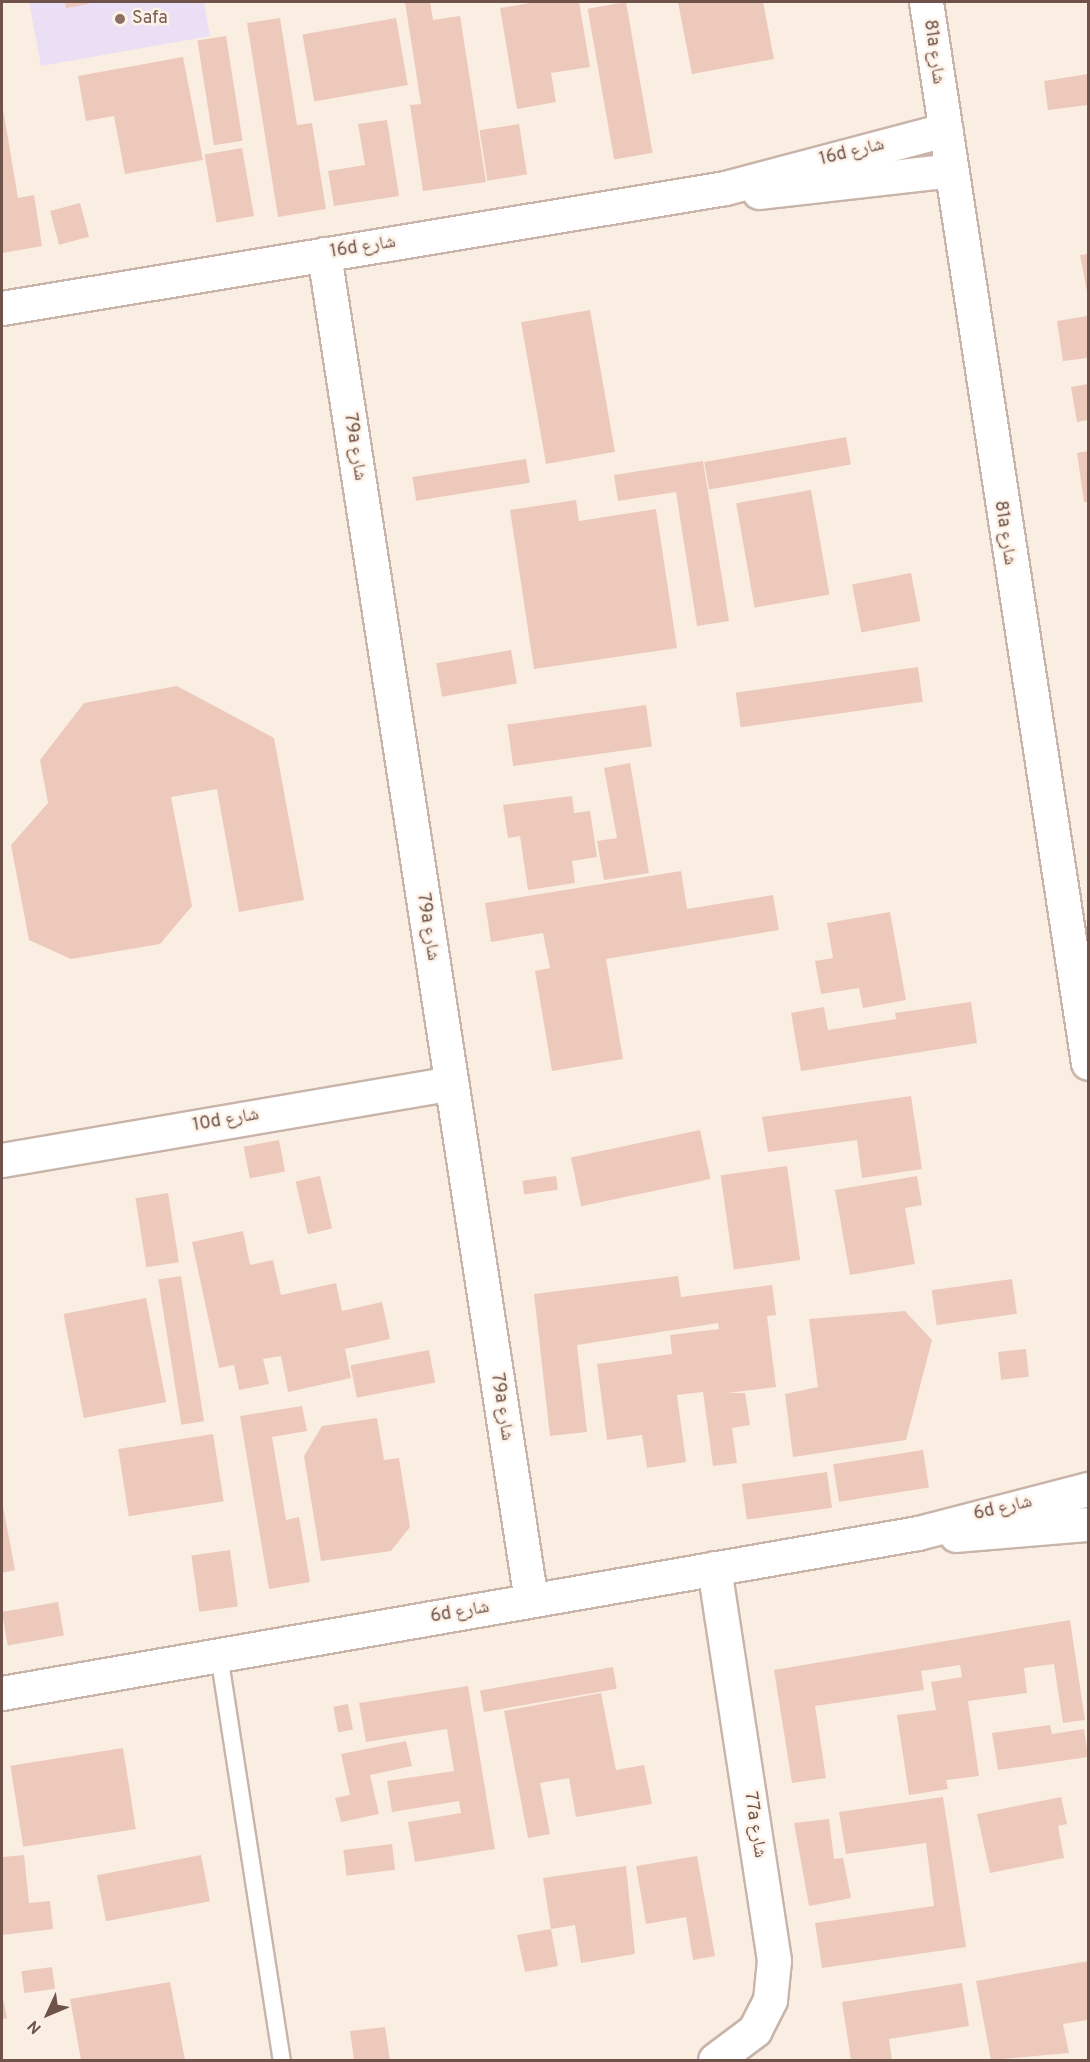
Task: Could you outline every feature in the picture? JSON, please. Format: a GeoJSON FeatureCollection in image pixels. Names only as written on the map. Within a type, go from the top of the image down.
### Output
{"type":"FeatureCollection","features":[{"type":"Feature","properties":{"kind":"street","name":"81a شارع"},"geometry":{"type":"LineString","coordinates":[[926,2],[1089,1063]]}},
{"type":"Feature","properties":{"kind":"street","name":"16d شارع"},"geometry":{"type":"LineString","coordinates":[[2,308],[725,189],[945,130]]}},
{"type":"Feature","properties":{"kind":"street","name":"16d شارع"},"geometry":{"type":"LineString","coordinates":[[725,189],[794,191],[951,170]]}},
{"type":"Feature","properties":{"kind":"street","name":"79a شارع"},"geometry":{"type":"LineString","coordinates":[[324,254],[531,1600]]}},
{"type":"Feature","properties":{"kind":"street","name":"10d شارع"},"geometry":{"type":"LineString","coordinates":[[2,1160],[451,1083]]}},
{"type":"Feature","properties":{"kind":"street","name":"6d شارع"},"geometry":{"type":"LineString","coordinates":[[2,1693],[918,1533],[1089,1489]]}},
{"type":"Feature","properties":{"kind":"street","name":"6d شارع"},"geometry":{"type":"LineString","coordinates":[[918,1533],[966,1535],[1089,1524]]}},
{"type":"Feature","properties":{"kind":"street","name":"77a شارع"},"geometry":{"type":"LineString","coordinates":[[714,1568],[774,1960],[770,2000],[755,2030],[715,2061]]}},
{"type":"Feature","properties":{"kind":"lane"},"geometry":{"type":"LineString","coordinates":[[219,1655],[282,2061]]}},
{"type":"Feature","properties":{"kind":"shaded area","name":"Safa"},"geometry":{"type":"Polygon","coordinates":[[[29,2],[204,2],[210,36],[41,66],[29,2]]]}},
{"type":"Feature","properties":{"kind":"building"},"geometry":{"type":"Polygon","coordinates":[[[65,2],[88,2],[89,4],[66,8],[65,2]]]}},
{"type":"Feature","properties":{"kind":"building"},"geometry":{"type":"Polygon","coordinates":[[[405,2],[430,2],[433,20],[460,16],[486,182],[423,191],[410,105],[421,104],[405,2]]]}},
{"type":"Feature","properties":{"kind":"building"},"geometry":{"type":"Polygon","coordinates":[[[537,2],[579,2],[590,67],[551,73],[556,102],[517,109],[500,8],[537,2]]]}},
{"type":"Feature","properties":{"kind":"building"},"geometry":{"type":"Polygon","coordinates":[[[626,2],[653,153],[614,159],[588,9],[626,2]]]}},
{"type":"Feature","properties":{"kind":"building"},"geometry":{"type":"Polygon","coordinates":[[[678,2],[763,2],[774,59],[692,74],[678,2]]]}},
{"type":"Feature","properties":{"kind":"building"},"geometry":{"type":"Polygon","coordinates":[[[280,18],[297,125],[312,123],[326,209],[278,217],[247,23],[280,18]]]}},
{"type":"Feature","properties":{"kind":"building"},"geometry":{"type":"Polygon","coordinates":[[[396,18],[408,85],[314,101],[302,34],[396,18]]]}},
{"type":"Feature","properties":{"kind":"building"},"geometry":{"type":"Polygon","coordinates":[[[226,36],[243,141],[214,145],[197,41],[226,36]]]}},
{"type":"Feature","properties":{"kind":"building"},"geometry":{"type":"Polygon","coordinates":[[[183,57],[203,160],[125,174],[114,116],[86,121],[78,76],[183,57]]]}},
{"type":"Feature","properties":{"kind":"building"},"geometry":{"type":"Polygon","coordinates":[[[1088,74],[1088,105],[1048,110],[1044,81],[1088,74]]]}},
{"type":"Feature","properties":{"kind":"building"},"geometry":{"type":"Polygon","coordinates":[[[2,103],[18,198],[34,195],[42,246],[2,253],[2,103]]]}},
{"type":"Feature","properties":{"kind":"building"},"geometry":{"type":"Polygon","coordinates":[[[387,120],[399,196],[334,206],[328,171],[365,165],[358,124],[387,120]]]}},
{"type":"Feature","properties":{"kind":"building"},"geometry":{"type":"Polygon","coordinates":[[[519,124],[527,174],[487,181],[479,130],[519,124]]]}},
{"type":"Feature","properties":{"kind":"building"},"geometry":{"type":"Polygon","coordinates":[[[242,148],[254,216],[217,223],[205,155],[242,148]]]}},
{"type":"Feature","properties":{"kind":"building"},"geometry":{"type":"Polygon","coordinates":[[[80,203],[89,237],[59,245],[50,211],[80,203]]]}},
{"type":"Feature","properties":{"kind":"building"},"geometry":{"type":"Polygon","coordinates":[[[1088,254],[1088,292],[1087,292],[1080,255],[1088,254]]]}},
{"type":"Feature","properties":{"kind":"building"},"geometry":{"type":"Polygon","coordinates":[[[590,310],[615,452],[546,464],[521,322],[590,310]]]}},
{"type":"Feature","properties":{"kind":"building"},"geometry":{"type":"Polygon","coordinates":[[[1088,316],[1088,358],[1063,361],[1057,321],[1088,316]]]}},
{"type":"Feature","properties":{"kind":"building"},"geometry":{"type":"Polygon","coordinates":[[[1088,384],[1088,420],[1077,422],[1071,387],[1088,384]]]}},
{"type":"Feature","properties":{"kind":"building"},"geometry":{"type":"Polygon","coordinates":[[[846,437],[851,465],[709,490],[704,462],[846,437]]]}},
{"type":"Feature","properties":{"kind":"building"},"geometry":{"type":"Polygon","coordinates":[[[1088,451],[1088,502],[1084,502],[1077,453],[1088,451]]]}},
{"type":"Feature","properties":{"kind":"building"},"geometry":{"type":"Polygon","coordinates":[[[526,459],[530,483],[416,501],[412,477],[526,459]]]}},
{"type":"Feature","properties":{"kind":"building"},"geometry":{"type":"Polygon","coordinates":[[[703,461],[729,621],[697,626],[676,492],[618,501],[614,475],[703,461]]]}},
{"type":"Feature","properties":{"kind":"building"},"geometry":{"type":"Polygon","coordinates":[[[811,490],[829,594],[755,608],[736,503],[811,490]]]}},
{"type":"Feature","properties":{"kind":"building"},"geometry":{"type":"Polygon","coordinates":[[[576,500],[579,521],[656,509],[677,648],[534,669],[510,510],[576,500]]]}},
{"type":"Feature","properties":{"kind":"building"},"geometry":{"type":"Polygon","coordinates":[[[911,573],[920,621],[861,633],[852,584],[911,573]]]}},
{"type":"Feature","properties":{"kind":"building"},"geometry":{"type":"Polygon","coordinates":[[[511,650],[517,683],[442,697],[436,663],[511,650]]]}},
{"type":"Feature","properties":{"kind":"building"},"geometry":{"type":"Polygon","coordinates":[[[918,667],[923,702],[741,727],[736,693],[918,667]]]}},
{"type":"Feature","properties":{"kind":"building"},"geometry":{"type":"Polygon","coordinates":[[[177,686],[274,738],[304,900],[239,912],[217,789],[171,797],[192,906],[160,944],[71,959],[29,940],[11,845],[48,803],[40,760],[84,703],[177,686]]]}},
{"type":"Feature","properties":{"kind":"building"},"geometry":{"type":"Polygon","coordinates":[[[646,705],[652,747],[513,766],[507,724],[646,705]]]}},
{"type":"Feature","properties":{"kind":"building"},"geometry":{"type":"Polygon","coordinates":[[[630,763],[649,873],[604,880],[597,841],[617,838],[604,768],[630,763]]]}},
{"type":"Feature","properties":{"kind":"building"},"geometry":{"type":"Polygon","coordinates":[[[572,796],[574,813],[590,811],[597,857],[572,861],[575,883],[528,890],[520,836],[508,838],[503,805],[572,796]]]}},
{"type":"Feature","properties":{"kind":"building"},"geometry":{"type":"Polygon","coordinates":[[[681,871],[687,909],[773,895],[779,930],[606,959],[623,1059],[552,1071],[535,971],[550,968],[543,933],[491,942],[485,903],[681,871]]]}},
{"type":"Feature","properties":{"kind":"building"},"geometry":{"type":"Polygon","coordinates":[[[890,912],[906,1000],[863,1008],[859,988],[821,994],[815,961],[833,958],[827,923],[890,912]]]}},
{"type":"Feature","properties":{"kind":"building"},"geometry":{"type":"Polygon","coordinates":[[[971,1002],[977,1043],[801,1071],[791,1013],[824,1007],[828,1030],[896,1019],[895,1013],[971,1002]]]}},
{"type":"Feature","properties":{"kind":"building"},"geometry":{"type":"Polygon","coordinates":[[[911,1096],[922,1169],[862,1178],[857,1140],[768,1152],[762,1117],[911,1096]]]}},
{"type":"Feature","properties":{"kind":"building"},"geometry":{"type":"Polygon","coordinates":[[[700,1130],[710,1179],[581,1206],[571,1157],[700,1130]]]}},
{"type":"Feature","properties":{"kind":"building"},"geometry":{"type":"Polygon","coordinates":[[[279,1140],[285,1171],[250,1178],[244,1147],[279,1140]]]}},
{"type":"Feature","properties":{"kind":"building"},"geometry":{"type":"Polygon","coordinates":[[[787,1166],[800,1260],[734,1269],[721,1175],[787,1166]]]}},
{"type":"Feature","properties":{"kind":"building"},"geometry":{"type":"Polygon","coordinates":[[[320,1176],[332,1229],[308,1234],[296,1182],[320,1176]]]}},
{"type":"Feature","properties":{"kind":"building"},"geometry":{"type":"Polygon","coordinates":[[[556,1176],[558,1190],[524,1195],[522,1181],[556,1176]]]}},
{"type":"Feature","properties":{"kind":"building"},"geometry":{"type":"Polygon","coordinates":[[[917,1176],[922,1205],[905,1208],[915,1264],[850,1275],[835,1190],[917,1176]]]}},
{"type":"Feature","properties":{"kind":"building"},"geometry":{"type":"Polygon","coordinates":[[[168,1193],[179,1262],[146,1267],[135,1198],[168,1193]]]}},
{"type":"Feature","properties":{"kind":"building"},"geometry":{"type":"Polygon","coordinates":[[[243,1231],[250,1265],[273,1260],[281,1295],[336,1283],[342,1311],[382,1302],[390,1339],[345,1349],[351,1378],[288,1392],[281,1356],[263,1359],[269,1384],[239,1390],[234,1365],[219,1368],[192,1242],[243,1231]]]}},
{"type":"Feature","properties":{"kind":"building"},"geometry":{"type":"Polygon","coordinates":[[[181,1276],[204,1421],[181,1425],[158,1280],[181,1276]]]}},
{"type":"Feature","properties":{"kind":"building"},"geometry":{"type":"Polygon","coordinates":[[[678,1276],[681,1297],[772,1285],[776,1315],[767,1316],[776,1387],[727,1393],[745,1393],[750,1425],[732,1428],[737,1463],[713,1466],[703,1392],[677,1395],[686,1462],[647,1468],[642,1435],[607,1440],[597,1364],[672,1354],[670,1335],[719,1329],[718,1323],[577,1345],[587,1432],[550,1436],[534,1294],[678,1276]]]}},
{"type":"Feature","properties":{"kind":"building"},"geometry":{"type":"Polygon","coordinates":[[[1012,1279],[1017,1314],[937,1325],[932,1290],[1012,1279]]]}},
{"type":"Feature","properties":{"kind":"building"},"geometry":{"type":"Polygon","coordinates":[[[146,1298],[166,1402],[84,1418],[64,1314],[146,1298]]]}},
{"type":"Feature","properties":{"kind":"building"},"geometry":{"type":"Polygon","coordinates":[[[905,1311],[932,1340],[906,1440],[793,1457],[785,1394],[818,1387],[809,1319],[905,1311]]]}},
{"type":"Feature","properties":{"kind":"building"},"geometry":{"type":"Polygon","coordinates":[[[1026,1349],[1029,1377],[1001,1380],[998,1352],[1026,1349]]]}},
{"type":"Feature","properties":{"kind":"building"},"geometry":{"type":"Polygon","coordinates":[[[429,1350],[435,1382],[357,1398],[350,1365],[429,1350]]]}},
{"type":"Feature","properties":{"kind":"building"},"geometry":{"type":"Polygon","coordinates":[[[302,1406],[307,1431],[272,1437],[286,1520],[299,1517],[310,1582],[269,1589],[240,1416],[302,1406]]]}},
{"type":"Feature","properties":{"kind":"building"},"geometry":{"type":"Polygon","coordinates":[[[377,1418],[384,1460],[399,1458],[410,1527],[391,1551],[321,1561],[304,1456],[322,1426],[377,1418]]]}},
{"type":"Feature","properties":{"kind":"building"},"geometry":{"type":"Polygon","coordinates":[[[213,1434],[224,1501],[129,1516],[118,1449],[213,1434]]]}},
{"type":"Feature","properties":{"kind":"building"},"geometry":{"type":"Polygon","coordinates":[[[923,1450],[929,1488],[839,1502],[833,1464],[923,1450]]]}},
{"type":"Feature","properties":{"kind":"building"},"geometry":{"type":"Polygon","coordinates":[[[827,1472],[832,1508],[747,1520],[742,1484],[827,1472]]]}},
{"type":"Feature","properties":{"kind":"building"},"geometry":{"type":"Polygon","coordinates":[[[2,1501],[15,1570],[2,1573],[2,1501]]]}},
{"type":"Feature","properties":{"kind":"building"},"geometry":{"type":"Polygon","coordinates":[[[230,1550],[238,1606],[199,1612],[191,1555],[230,1550]]]}},
{"type":"Feature","properties":{"kind":"building"},"geometry":{"type":"Polygon","coordinates":[[[58,1602],[64,1635],[8,1645],[2,1612],[58,1602]]]}},
{"type":"Feature","properties":{"kind":"building"},"geometry":{"type":"Polygon","coordinates":[[[1070,1620],[1085,1720],[1063,1723],[1054,1664],[1024,1668],[1027,1693],[968,1701],[979,1776],[946,1780],[948,1789],[909,1795],[897,1715],[936,1710],[931,1682],[962,1677],[960,1665],[921,1671],[924,1690],[815,1706],[826,1778],[792,1783],[774,1670],[1070,1620]]]}},
{"type":"Feature","properties":{"kind":"building"},"geometry":{"type":"Polygon","coordinates":[[[613,1667],[617,1689],[484,1712],[480,1690],[613,1667]]]}},
{"type":"Feature","properties":{"kind":"building"},"geometry":{"type":"Polygon","coordinates":[[[468,1686],[495,1849],[415,1862],[408,1822],[461,1813],[459,1801],[392,1812],[387,1781],[454,1771],[447,1729],[366,1742],[359,1703],[468,1686]]]}},
{"type":"Feature","properties":{"kind":"building"},"geometry":{"type":"Polygon","coordinates":[[[601,1693],[616,1770],[644,1765],[652,1804],[576,1817],[569,1778],[540,1783],[550,1834],[528,1838],[504,1711],[601,1693]]]}},
{"type":"Feature","properties":{"kind":"building"},"geometry":{"type":"Polygon","coordinates":[[[348,1704],[353,1730],[338,1732],[333,1707],[348,1704]]]}},
{"type":"Feature","properties":{"kind":"building"},"geometry":{"type":"Polygon","coordinates":[[[1050,1725],[1052,1734],[1084,1729],[1088,1757],[998,1770],[992,1733],[1050,1725]]]}},
{"type":"Feature","properties":{"kind":"building"},"geometry":{"type":"Polygon","coordinates":[[[406,1741],[412,1766],[370,1775],[379,1814],[341,1822],[335,1798],[350,1795],[341,1754],[406,1741]]]}},
{"type":"Feature","properties":{"kind":"building"},"geometry":{"type":"Polygon","coordinates":[[[123,1748],[136,1829],[23,1847],[10,1766],[123,1748]]]}},
{"type":"Feature","properties":{"kind":"building"},"geometry":{"type":"Polygon","coordinates":[[[943,1797],[966,1947],[822,1968],[815,1923],[934,1906],[926,1843],[846,1854],[839,1812],[943,1797]]]}},
{"type":"Feature","properties":{"kind":"building"},"geometry":{"type":"Polygon","coordinates":[[[1061,1797],[1067,1824],[1058,1826],[1064,1858],[990,1873],[977,1814],[1061,1797]]]}},
{"type":"Feature","properties":{"kind":"building"},"geometry":{"type":"Polygon","coordinates":[[[829,1819],[834,1859],[843,1858],[851,1898],[809,1906],[794,1823],[829,1819]]]}},
{"type":"Feature","properties":{"kind":"building"},"geometry":{"type":"Polygon","coordinates":[[[392,1844],[395,1870],[347,1876],[343,1850],[392,1844]]]}},
{"type":"Feature","properties":{"kind":"building"},"geometry":{"type":"Polygon","coordinates":[[[24,1855],[29,1903],[50,1901],[53,1929],[2,1935],[2,1857],[24,1855]]]}},
{"type":"Feature","properties":{"kind":"building"},"geometry":{"type":"Polygon","coordinates":[[[201,1855],[210,1901],[106,1921],[97,1875],[201,1855]]]}},
{"type":"Feature","properties":{"kind":"building"},"geometry":{"type":"Polygon","coordinates":[[[697,1856],[715,1956],[693,1960],[686,1917],[646,1924],[636,1866],[697,1856]]]}},
{"type":"Feature","properties":{"kind":"building"},"geometry":{"type":"Polygon","coordinates":[[[626,1866],[635,1954],[581,1963],[575,1925],[551,1929],[543,1878],[626,1866]]]}},
{"type":"Feature","properties":{"kind":"building"},"geometry":{"type":"Polygon","coordinates":[[[551,1929],[558,1966],[525,1972],[517,1935],[551,1929]]]}},
{"type":"Feature","properties":{"kind":"building"},"geometry":{"type":"Polygon","coordinates":[[[1088,1961],[1088,2020],[1063,2024],[1069,2053],[991,2060],[976,1981],[1088,1961]]]}},
{"type":"Feature","properties":{"kind":"building"},"geometry":{"type":"Polygon","coordinates":[[[52,1967],[55,1989],[24,1993],[21,1971],[52,1967]]]}},
{"type":"Feature","properties":{"kind":"building"},"geometry":{"type":"Polygon","coordinates":[[[170,1982],[185,2060],[81,2060],[70,1999],[170,1982]]]}},
{"type":"Feature","properties":{"kind":"building"},"geometry":{"type":"Polygon","coordinates":[[[962,1983],[969,2026],[889,2039],[892,2060],[851,2060],[842,2002],[962,1983]]]}},
{"type":"Feature","properties":{"kind":"building"},"geometry":{"type":"Polygon","coordinates":[[[2,1993],[7,2018],[2,2019],[2,1993]]]}},
{"type":"Feature","properties":{"kind":"building"},"geometry":{"type":"Polygon","coordinates":[[[385,2027],[390,2060],[354,2060],[350,2031],[385,2027]]]}},
{"type":"Feature","properties":{"kind":"place","name":"Safa"},"geometry":{"type":"Point","coordinates":[120,19]}}]}
